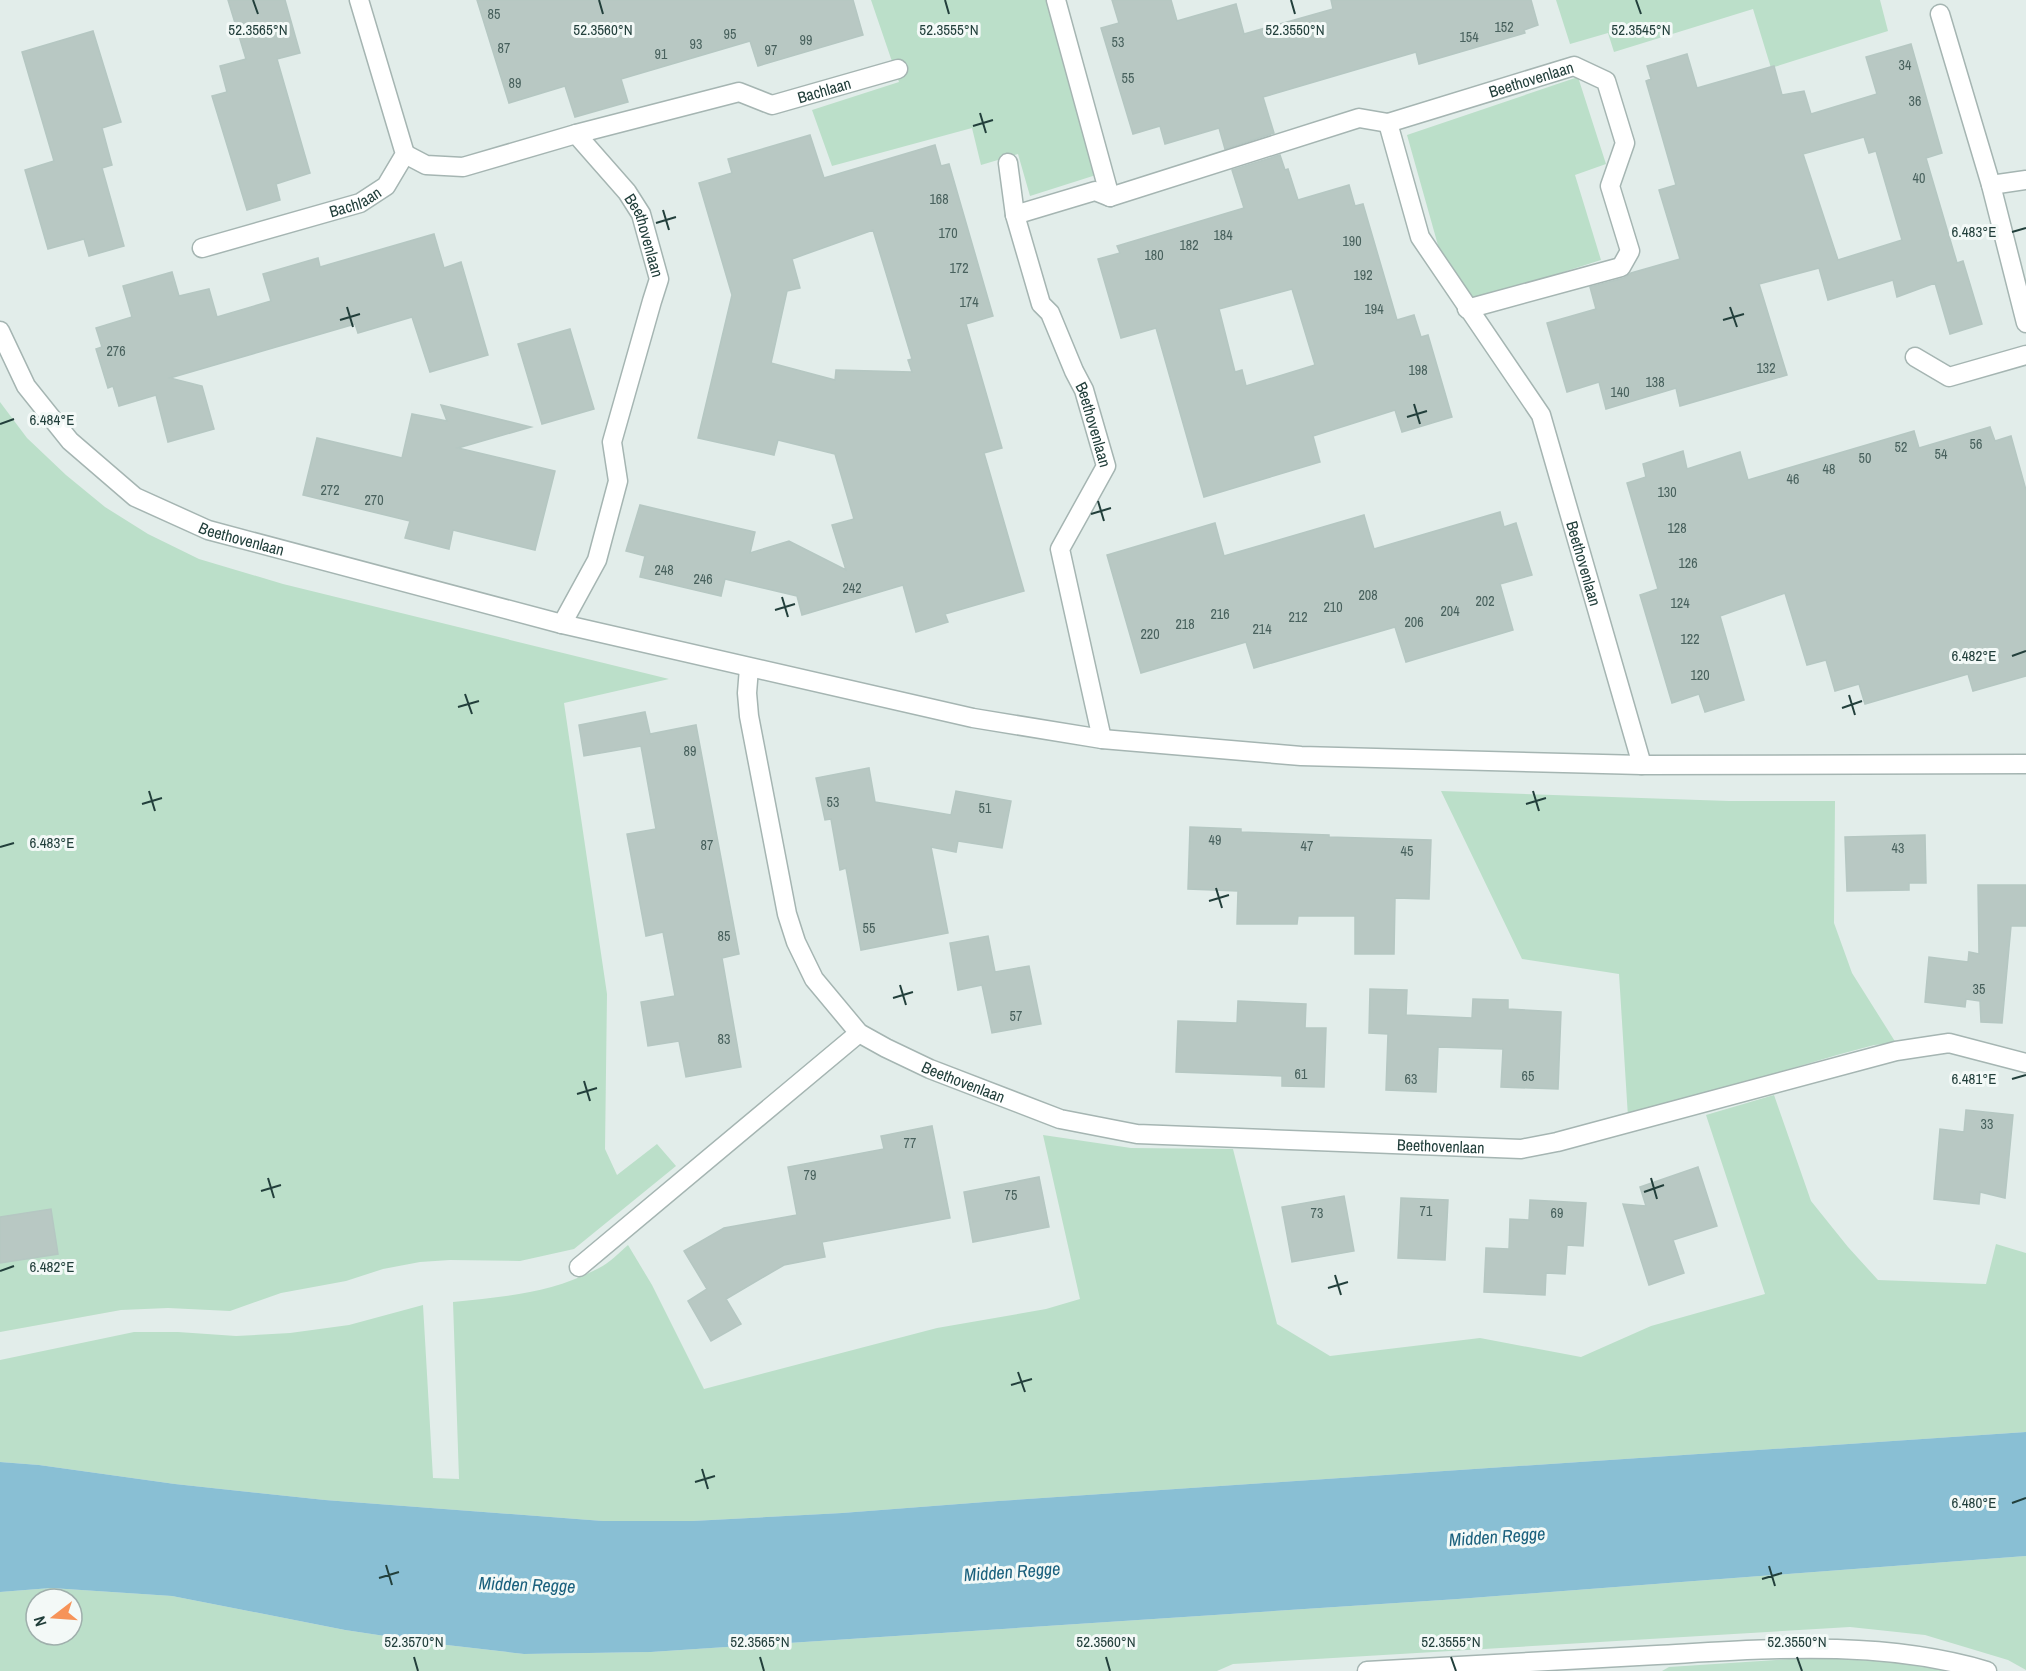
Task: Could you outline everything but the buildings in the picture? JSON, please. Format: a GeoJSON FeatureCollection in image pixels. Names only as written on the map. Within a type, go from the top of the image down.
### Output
{"type":"FeatureCollection","features":[{"type":"Feature","properties":{"kind":"street"},"geometry":{"type":"LineString","coordinates":[[359,0],[405,154],[426,165],[463,167],[576,134]]}},
{"type":"Feature","properties":{"kind":"street"},"geometry":{"type":"LineString","coordinates":[[1056,0],[1110,197]]}},
{"type":"Feature","properties":{"kind":"street"},"geometry":{"type":"LineString","coordinates":[[1940,14],[1991,185],[2026,323]]}},
{"type":"Feature","properties":{"kind":"street","name":"Beethovenlaan"},"geometry":{"type":"LineString","coordinates":[[1015,215],[1095,191],[1110,197],[1359,118],[1388,123],[1574,66],[1606,81],[1625,143],[1610,186],[1630,251],[1626,259],[1621,267],[1467,309]]}},
{"type":"Feature","properties":{"kind":"street","name":"Bachlaan"},"geometry":{"type":"LineString","coordinates":[[576,134],[739,92],[772,105],[898,69]]}},
{"type":"Feature","properties":{"kind":"street","name":"Beethovenlaan"},"geometry":{"type":"LineString","coordinates":[[1388,123],[1420,237],[1541,415],[1642,765]]}},
{"type":"Feature","properties":{"kind":"street","name":"Beethovenlaan"},"geometry":{"type":"LineString","coordinates":[[562,624],[597,560],[618,482],[612,442],[659,279],[641,214],[627,192],[576,134]]}},
{"type":"Feature","properties":{"kind":"street","name":"Bachlaan"},"geometry":{"type":"LineString","coordinates":[[202,248],[360,203],[386,186],[405,154]]}},
{"type":"Feature","properties":{"kind":"street","name":"Beethovenlaan"},"geometry":{"type":"LineString","coordinates":[[1008,163],[1015,215],[1041,304],[1050,313],[1084,390],[1106,466],[1060,549],[1102,739]]}},
{"type":"Feature","properties":{"kind":"street"},"geometry":{"type":"LineString","coordinates":[[1991,185],[2026,180]]}},
{"type":"Feature","properties":{"kind":"street","name":"Beethovenlaan"},"geometry":{"type":"LineString","coordinates":[[0,331],[26,386],[70,441],[135,497],[208,530],[562,624],[973,718],[1102,739],[1301,756],[1642,765],[2026,764]]}},
{"type":"Feature","properties":{"kind":"street"},"geometry":{"type":"LineString","coordinates":[[1915,357],[1949,377],[2026,355]]}},
{"type":"Feature","properties":{"kind":"street","name":"Beethovenlaan"},"geometry":{"type":"LineString","coordinates":[[749,668],[747,693],[749,716],[787,914],[796,942],[814,979],[859,1033],[930,1069],[1060,1119],[1137,1134],[1521,1149],[1557,1142],[1896,1051],[1948,1043],[2026,1063]]}},
{"type":"Feature","properties":{"kind":"street"},"geometry":{"type":"LineString","coordinates":[[579,1267],[859,1033]]}},
{"type":"Feature","properties":{"kind":"street"},"geometry":{"type":"LineString","coordinates":[[1367,1671],[1790,1647],[1881,1651],[1965,1664],[1987,1671]]}},
{"type":"Feature","properties":{"kind":"green space"},"geometry":{"type":"Polygon","coordinates":[[[871,0],[1050,0],[1096,175],[1030,196],[1018,154],[981,165],[972,128],[832,166],[812,110],[899,82],[871,0]]]}},
{"type":"Feature","properties":{"kind":"green space"},"geometry":{"type":"Polygon","coordinates":[[[1556,0],[1880,0],[1888,31],[1771,68],[1753,9],[1614,52],[1608,33],[1570,44],[1556,0]]]}},
{"type":"Feature","properties":{"kind":"green space"},"geometry":{"type":"Polygon","coordinates":[[[1578,77],[1606,164],[1575,175],[1601,260],[1466,303],[1441,256],[1407,135],[1578,77]]]}},
{"type":"Feature","properties":{"kind":"green space"},"geometry":{"type":"Polygon","coordinates":[[[0,402],[27,438],[66,475],[105,507],[148,534],[199,559],[283,584],[669,679],[564,703],[607,994],[605,1149],[617,1175],[657,1144],[676,1166],[574,1249],[520,1261],[420,1262],[383,1269],[346,1281],[281,1293],[230,1311],[168,1308],[121,1310],[0,1332],[0,402]]]}},
{"type":"Feature","properties":{"kind":"green space"},"geometry":{"type":"Polygon","coordinates":[[[1441,791],[1729,801],[1835,801],[1834,923],[1852,973],[1896,1043],[1874,1045],[1837,1055],[1628,1117],[1619,974],[1522,959],[1441,791]]]}},
{"type":"Feature","properties":{"kind":"green space"},"geometry":{"type":"Polygon","coordinates":[[[1774,1095],[1811,1201],[1878,1280],[1986,1284],[1996,1244],[2026,1253],[2026,1432],[842,1513],[692,1521],[603,1521],[325,1500],[0,1462],[0,1360],[134,1332],[236,1336],[290,1333],[349,1325],[423,1305],[433,1478],[459,1479],[453,1302],[545,1289],[581,1277],[603,1266],[628,1245],[652,1285],[704,1389],[937,1328],[1046,1309],[1080,1299],[1043,1135],[1131,1148],[1233,1149],[1277,1324],[1330,1356],[1480,1338],[1581,1357],[1651,1326],[1765,1294],[1706,1115],[1774,1095]]]}},
{"type":"Feature","properties":{"kind":"green space"},"geometry":{"type":"Polygon","coordinates":[[[2026,1556],[2026,1670],[2008,1660],[1925,1635],[1850,1627],[1233,1664],[1217,1671],[0,1671],[0,1592],[24,1590],[24,1647],[84,1647],[84,1590],[172,1596],[345,1630],[524,1654],[651,1652],[1458,1599],[2026,1556]]]}},
{"type":"Feature","properties":{"kind":"green space"},"geometry":{"type":"Polygon","coordinates":[[[1850,1655],[1919,1662],[1949,1671],[1662,1671],[1669,1667],[1850,1655]]]}},
{"type":"Feature","properties":{"kind":"water","name":"Midden Regge"},"geometry":{"type":"Polygon","coordinates":[[[2026,1432],[2026,1556],[1458,1599],[651,1652],[524,1654],[345,1630],[172,1596],[84,1590],[84,1587],[24,1587],[24,1590],[0,1592],[0,1462],[325,1500],[603,1521],[692,1521],[842,1513],[2026,1432]]]}}]}
